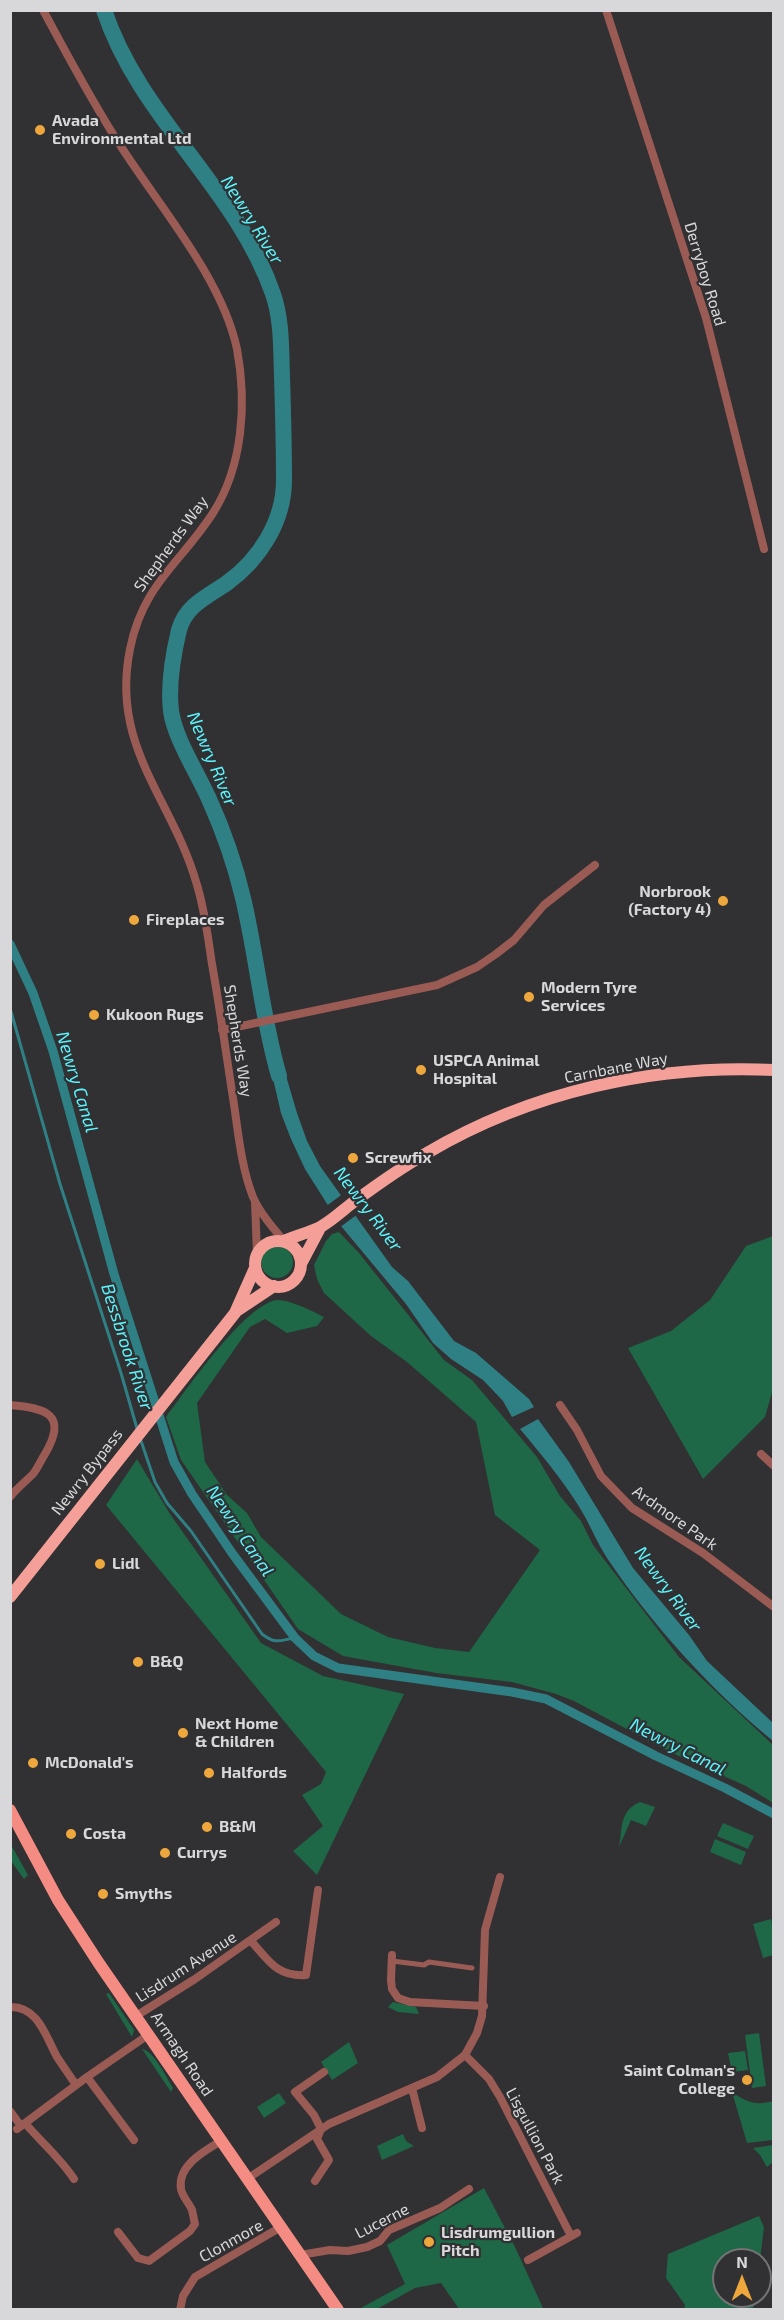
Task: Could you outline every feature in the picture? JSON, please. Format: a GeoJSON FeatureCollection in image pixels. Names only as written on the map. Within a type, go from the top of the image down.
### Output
{"type":"FeatureCollection","features":[{"type":"Feature","properties":{"kind":"highway","name":"Carnbane Way"},"geometry":{"type":"LineString","coordinates":[[324,1224],[443,1144],[500,1117],[547,1099],[637,1077],[727,1069],[774,1070]]}},
{"type":"Feature","properties":{"kind":"highway"},"geometry":{"type":"LineString","coordinates":[[235,1312],[255,1268],[257,1254],[266,1244],[272,1241],[284,1241],[324,1224]]}},
{"type":"Feature","properties":{"kind":"highway"},"geometry":{"type":"LineString","coordinates":[[255,1268],[262,1280],[274,1287],[281,1287],[294,1281],[324,1224]]}},
{"type":"Feature","properties":{"kind":"highway"},"geometry":{"type":"LineString","coordinates":[[284,1241],[296,1248],[302,1262]]}},
{"type":"Feature","properties":{"kind":"highway"},"geometry":{"type":"LineString","coordinates":[[235,1312],[274,1287]]}},
{"type":"Feature","properties":{"kind":"highway","name":"Newry Bypass"},"geometry":{"type":"LineString","coordinates":[[10,1597],[235,1312]]}},
{"type":"Feature","properties":{"kind":"main road","name":"Armagh Road"},"geometry":{"type":"LineString","coordinates":[[10,1810],[58,1900],[148,2036],[338,2310]]}},
{"type":"Feature","properties":{"kind":"street","name":"Shepherds Way"},"geometry":{"type":"LineString","coordinates":[[43,10],[120,145],[210,283],[230,327],[237,350],[241,411],[239,443],[234,468],[225,492],[213,513],[158,582],[144,606],[134,629],[126,677],[130,725],[138,752],[148,778],[182,845],[197,884],[240,1146],[254,1200],[257,1254]]}},
{"type":"Feature","properties":{"kind":"street","name":"Derryboy Road"},"geometry":{"type":"LineString","coordinates":[[606,10],[706,318],[764,549]]}},
{"type":"Feature","properties":{"kind":"street"},"geometry":{"type":"LineString","coordinates":[[222,1030],[436,985],[459,976],[477,967],[514,940],[544,905],[595,865]]}},
{"type":"Feature","properties":{"kind":"street","name":"Shepherds Way"},"geometry":{"type":"LineString","coordinates":[[254,1200],[284,1241]]}},
{"type":"Feature","properties":{"kind":"street"},"geometry":{"type":"LineString","coordinates":[[10,1405],[39,1408],[53,1420],[55,1429],[55,1436],[34,1473],[10,1497]]}},
{"type":"Feature","properties":{"kind":"street","name":"Ardmore Park"},"geometry":{"type":"LineString","coordinates":[[560,1405],[577,1430],[601,1476],[632,1508],[703,1553],[774,1607]]}},
{"type":"Feature","properties":{"kind":"street"},"geometry":{"type":"LineString","coordinates":[[761,1454],[774,1466]]}},
{"type":"Feature","properties":{"kind":"street"},"geometry":{"type":"LineString","coordinates":[[247,2179],[321,2129],[437,2077],[465,2055],[477,2033],[484,2006],[484,1930],[500,1877]]}},
{"type":"Feature","properties":{"kind":"street","name":"Lisdrum Avenue"},"geometry":{"type":"LineString","coordinates":[[251,1941],[276,1969],[286,1974],[306,1975],[318,1890]]}},
{"type":"Feature","properties":{"kind":"street","name":"Lisdrum Avenue"},"geometry":{"type":"LineString","coordinates":[[136,2016],[251,1941],[276,1922]]}},
{"type":"Feature","properties":{"kind":"street"},"geometry":{"type":"LineString","coordinates":[[472,1968],[429,1962],[424,1965],[392,1958],[392,1989],[398,1998],[410,2002],[484,2006]]}},
{"type":"Feature","properties":{"kind":"street"},"geometry":{"type":"LineString","coordinates":[[10,2007],[20,2006],[40,2023],[58,2058],[76,2085]]}},
{"type":"Feature","properties":{"kind":"street"},"geometry":{"type":"LineString","coordinates":[[21,2126],[87,2077],[148,2036]]}},
{"type":"Feature","properties":{"kind":"street","name":"Lisgullion Park"},"geometry":{"type":"LineString","coordinates":[[465,2055],[489,2079],[500,2097],[574,2235],[528,2260]]}},
{"type":"Feature","properties":{"kind":"street"},"geometry":{"type":"LineString","coordinates":[[315,2181],[329,2160],[317,2139],[321,2129],[314,2115],[295,2092],[324,2072]]}},
{"type":"Feature","properties":{"kind":"street"},"geometry":{"type":"LineString","coordinates":[[87,2077],[134,2140]]}},
{"type":"Feature","properties":{"kind":"street"},"geometry":{"type":"LineString","coordinates":[[412,2088],[422,2128]]}},
{"type":"Feature","properties":{"kind":"street"},"geometry":{"type":"LineString","coordinates":[[10,2111],[21,2126],[66,2168],[74,2179]]}},
{"type":"Feature","properties":{"kind":"street"},"geometry":{"type":"LineString","coordinates":[[118,2232],[138,2258],[149,2262],[190,2231],[195,2224],[192,2210],[181,2190],[181,2176],[195,2159],[221,2141]]}},
{"type":"Feature","properties":{"kind":"street","name":"Lucerne"},"geometry":{"type":"LineString","coordinates":[[300,2255],[367,2247],[380,2241],[389,2230],[440,2208],[469,2189]]}},
{"type":"Feature","properties":{"kind":"street","name":"Clonmore"},"geometry":{"type":"LineString","coordinates":[[180,2310],[183,2296],[195,2277],[281,2227]]}},
{"type":"Feature","properties":{"kind":"green space"},"geometry":{"type":"Polygon","coordinates":[[[339,1232],[359,1253],[444,1360],[472,1380],[537,1457],[560,1496],[581,1521],[593,1545],[679,1657],[773,1745],[773,1803],[746,1786],[670,1752],[574,1701],[556,1694],[512,1682],[436,1673],[343,1656],[298,1629],[181,1460],[166,1417],[232,1333],[248,1317],[276,1300],[294,1303],[324,1317],[317,1326],[287,1333],[265,1319],[250,1327],[197,1403],[205,1462],[227,1495],[247,1513],[261,1537],[341,1614],[388,1637],[435,1648],[469,1652],[540,1550],[495,1515],[476,1422],[407,1362],[371,1336],[324,1293],[317,1279],[314,1265],[326,1241],[332,1234],[339,1232]]]}},
{"type":"Feature","properties":{"kind":"green space"},"geometry":{"type":"Polygon","coordinates":[[[773,1236],[773,1389],[765,1417],[703,1479],[628,1348],[671,1331],[710,1300],[746,1246],[773,1236]]]}},
{"type":"Feature","properties":{"kind":"green space"},"geometry":{"type":"Polygon","coordinates":[[[277,1246],[288,1251],[293,1262],[288,1273],[277,1278],[266,1273],[261,1262],[266,1251],[277,1246]]]}},
{"type":"Feature","properties":{"kind":"green space"},"geometry":{"type":"Polygon","coordinates":[[[137,1459],[170,1514],[261,1643],[323,1676],[404,1694],[317,1875],[293,1851],[323,1826],[302,1795],[321,1784],[326,1772],[106,1505],[137,1459]]]}},
{"type":"Feature","properties":{"kind":"green space"},"geometry":{"type":"Polygon","coordinates":[[[640,1802],[655,1807],[646,1826],[631,1820],[619,1847],[625,1815],[628,1810],[640,1802]]]}},
{"type":"Feature","properties":{"kind":"green space"},"geometry":{"type":"Polygon","coordinates":[[[723,1823],[754,1836],[748,1849],[717,1836],[723,1823]]]}},
{"type":"Feature","properties":{"kind":"green space"},"geometry":{"type":"Polygon","coordinates":[[[715,1839],[746,1852],[741,1865],[710,1852],[715,1839]]]}},
{"type":"Feature","properties":{"kind":"green space"},"geometry":{"type":"Polygon","coordinates":[[[10,1843],[28,1875],[24,1879],[11,1861],[10,1843]]]}},
{"type":"Feature","properties":{"kind":"green space"},"geometry":{"type":"Polygon","coordinates":[[[771,1919],[773,1955],[763,1958],[753,1924],[771,1919]]]}},
{"type":"Feature","properties":{"kind":"green space"},"geometry":{"type":"Polygon","coordinates":[[[109,1993],[134,2030],[132,2037],[106,1994],[109,1993]]]}},
{"type":"Feature","properties":{"kind":"green space"},"geometry":{"type":"Polygon","coordinates":[[[393,2002],[416,2007],[419,2014],[398,2012],[388,2007],[393,2002]]]}},
{"type":"Feature","properties":{"kind":"green space"},"geometry":{"type":"Polygon","coordinates":[[[759,2033],[766,2086],[752,2088],[745,2035],[759,2033]]]}},
{"type":"Feature","properties":{"kind":"green space"},"geometry":{"type":"Polygon","coordinates":[[[349,2042],[358,2063],[332,2080],[321,2062],[349,2042]]]}},
{"type":"Feature","properties":{"kind":"green space"},"geometry":{"type":"Polygon","coordinates":[[[142,2049],[147,2051],[160,2066],[173,2088],[171,2092],[142,2049]]]}},
{"type":"Feature","properties":{"kind":"green space"},"geometry":{"type":"Polygon","coordinates":[[[745,2051],[748,2070],[732,2072],[728,2053],[745,2051]]]}},
{"type":"Feature","properties":{"kind":"green space"},"geometry":{"type":"Polygon","coordinates":[[[732,2092],[751,2102],[773,2101],[773,2140],[747,2143],[732,2092]]]}},
{"type":"Feature","properties":{"kind":"green space"},"geometry":{"type":"Polygon","coordinates":[[[279,2093],[286,2103],[264,2118],[257,2107],[279,2093]]]}},
{"type":"Feature","properties":{"kind":"green space"},"geometry":{"type":"Polygon","coordinates":[[[403,2134],[406,2141],[414,2146],[382,2160],[377,2146],[403,2134]]]}},
{"type":"Feature","properties":{"kind":"green space"},"geometry":{"type":"Polygon","coordinates":[[[773,2145],[773,2162],[767,2167],[753,2148],[773,2145]]]}},
{"type":"Feature","properties":{"kind":"green space"},"geometry":{"type":"Polygon","coordinates":[[[484,2188],[516,2249],[543,2308],[539,2310],[459,2309],[441,2283],[415,2288],[377,2309],[359,2309],[405,2284],[387,2245],[484,2188]]]}},
{"type":"Feature","properties":{"kind":"green space"},"geometry":{"type":"Polygon","coordinates":[[[759,2216],[764,2227],[761,2248],[712,2248],[712,2308],[753,2309],[684,2309],[685,2305],[666,2278],[668,2254],[759,2216]]]}},
{"type":"Feature","properties":{"kind":"water","name":"Newry River"},"geometry":{"type":"Polygon","coordinates":[[[279,1052],[307,1141],[320,1166],[392,1267],[408,1281],[454,1341],[476,1353],[529,1399],[534,1407],[512,1417],[503,1401],[483,1380],[451,1359],[433,1343],[406,1304],[341,1226],[305,1169],[281,1113],[268,1057],[279,1052]]]}},
{"type":"Feature","properties":{"kind":"water","name":"Newry River"},"geometry":{"type":"Polygon","coordinates":[[[538,1419],[569,1462],[633,1568],[689,1635],[707,1661],[773,1723],[773,1741],[705,1678],[643,1608],[603,1552],[582,1511],[520,1429],[538,1419]]]}},
{"type":"Feature","properties":{"kind":"pier"},"geometry":{"type":"Polygon","coordinates":[[[344,1193],[359,1213],[339,1228],[325,1207],[344,1193]]]}},
{"type":"Feature","properties":{"kind":"waterway","name":"Newry River"},"geometry":{"type":"LineString","coordinates":[[104,10],[120,49],[140,85],[213,186],[257,256],[273,294],[280,324],[284,467],[280,510],[268,538],[250,563],[227,583],[198,602],[182,621],[170,691],[173,722],[214,811],[236,873],[248,920],[268,1032],[279,1076]]}},
{"type":"Feature","properties":{"kind":"waterway","name":"Newry Canal"},"geometry":{"type":"LineString","coordinates":[[10,944],[33,993],[53,1051],[114,1274],[174,1462],[192,1494],[232,1553],[295,1638],[314,1656],[338,1668],[512,1692],[546,1699],[774,1814]]}},
{"type":"Feature","properties":{"kind":"waterway","name":"Bessbrook River"},"geometry":{"type":"LineString","coordinates":[[10,1008],[60,1184],[138,1432]]}},
{"type":"Feature","properties":{"kind":"waterway","name":"Bessbrook River"},"geometry":{"type":"LineString","coordinates":[[140,1438],[155,1482],[167,1503],[191,1531],[262,1634],[275,1641],[295,1638]]}},
{"type":"Feature","properties":{"kind":"place","name":"Avada Environmental Ltd"},"geometry":{"type":"Point","coordinates":[40,130]}},
{"type":"Feature","properties":{"kind":"place","name":"Norbrook (Factory 4)"},"geometry":{"type":"Point","coordinates":[723,901]}},
{"type":"Feature","properties":{"kind":"place","name":"Fireplaces"},"geometry":{"type":"Point","coordinates":[134,920]}},
{"type":"Feature","properties":{"kind":"place","name":"Modern Tyre Services"},"geometry":{"type":"Point","coordinates":[529,997]}},
{"type":"Feature","properties":{"kind":"place","name":"Kukoon Rugs"},"geometry":{"type":"Point","coordinates":[94,1015]}},
{"type":"Feature","properties":{"kind":"place","name":"USPCA Animal Hospital"},"geometry":{"type":"Point","coordinates":[421,1070]}},
{"type":"Feature","properties":{"kind":"place","name":"Screwfix"},"geometry":{"type":"Point","coordinates":[353,1158]}},
{"type":"Feature","properties":{"kind":"place","name":"Lidl"},"geometry":{"type":"Point","coordinates":[100,1564]}},
{"type":"Feature","properties":{"kind":"place","name":"B&Q"},"geometry":{"type":"Point","coordinates":[138,1662]}},
{"type":"Feature","properties":{"kind":"place","name":"Next Home & Children"},"geometry":{"type":"Point","coordinates":[183,1733]}},
{"type":"Feature","properties":{"kind":"place","name":"McDonald's"},"geometry":{"type":"Point","coordinates":[33,1763]}},
{"type":"Feature","properties":{"kind":"place","name":"Halfords"},"geometry":{"type":"Point","coordinates":[209,1773]}},
{"type":"Feature","properties":{"kind":"place","name":"B&M"},"geometry":{"type":"Point","coordinates":[207,1827]}},
{"type":"Feature","properties":{"kind":"place","name":"Costa"},"geometry":{"type":"Point","coordinates":[71,1834]}},
{"type":"Feature","properties":{"kind":"place","name":"Currys"},"geometry":{"type":"Point","coordinates":[165,1853]}},
{"type":"Feature","properties":{"kind":"place","name":"Smyths"},"geometry":{"type":"Point","coordinates":[103,1894]}},
{"type":"Feature","properties":{"kind":"place","name":"Saint Colman's College"},"geometry":{"type":"Point","coordinates":[747,2080]}},
{"type":"Feature","properties":{"kind":"place","name":"Lisdrumgullion Pitch"},"geometry":{"type":"Point","coordinates":[429,2242]}}]}
